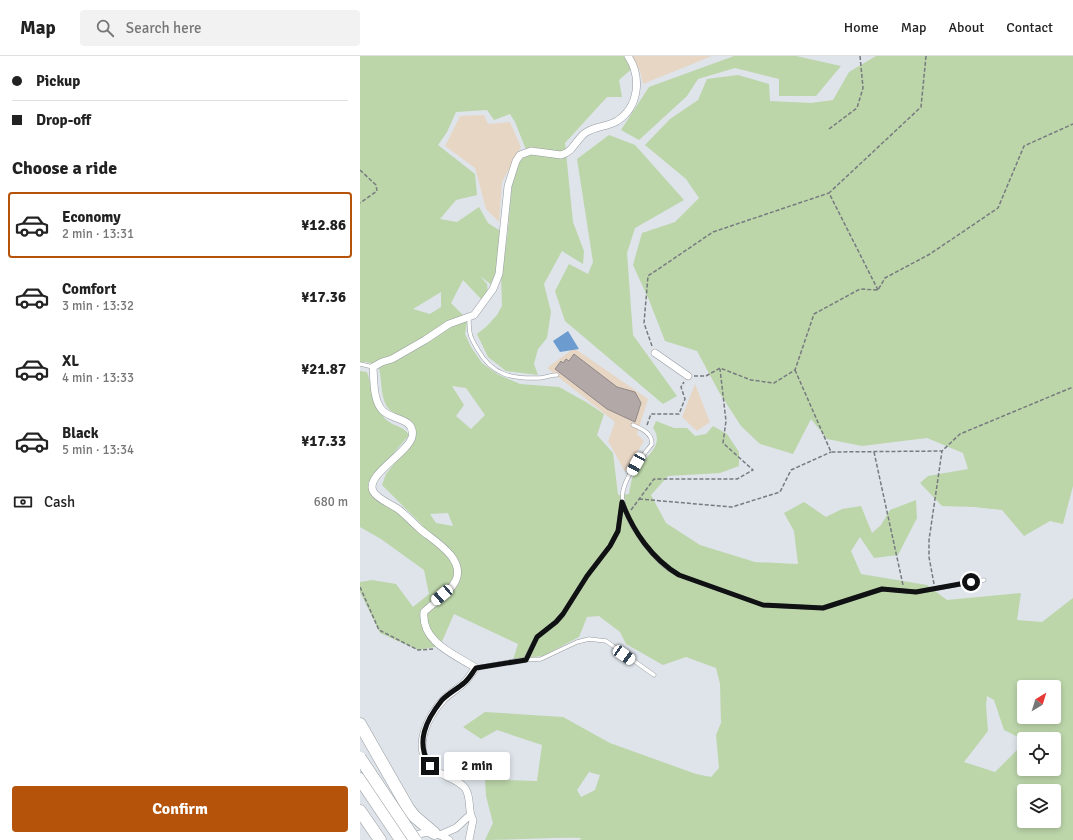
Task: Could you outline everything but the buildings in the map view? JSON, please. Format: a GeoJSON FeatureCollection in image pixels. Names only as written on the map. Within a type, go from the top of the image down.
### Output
{"type":"FeatureCollection","features":[{"type":"Feature","properties":{"kind":"highway"},"geometry":{"type":"LineString","coordinates":[[360,724],[414,816],[437,834]]}},
{"type":"Feature","properties":{"kind":"highway"},"geometry":{"type":"LineString","coordinates":[[360,758],[415,840]]}},
{"type":"Feature","properties":{"kind":"highway"},"geometry":{"type":"LineString","coordinates":[[360,779],[401,840]]}},
{"type":"Feature","properties":{"kind":"highway"},"geometry":{"type":"LineString","coordinates":[[360,811],[380,840]]}},
{"type":"Feature","properties":{"kind":"street"},"geometry":{"type":"LineString","coordinates":[[469,840],[473,820],[470,815],[469,798],[464,787],[430,766],[423,756],[422,743],[425,729],[442,700],[452,691],[465,683],[476,668],[432,640],[426,630],[423,620],[424,612],[450,589],[458,575],[457,567],[450,554],[444,548],[433,541],[400,511],[375,495],[372,490],[372,485],[377,475],[408,444],[412,434],[408,423],[383,411],[378,404],[375,394],[373,367],[392,359],[419,344],[449,324],[474,316],[480,309],[493,289],[499,274],[508,186],[516,161],[520,155],[531,151],[561,155],[566,154],[570,152],[580,138],[588,131],[616,121],[628,110],[634,102],[636,93],[636,73],[628,56]]}},
{"type":"Feature","properties":{"kind":"street"},"geometry":{"type":"LineString","coordinates":[[655,353],[688,376]]}},
{"type":"Feature","properties":{"kind":"street"},"geometry":{"type":"LineString","coordinates":[[406,840],[419,834],[437,834],[456,828],[470,815]]}},
{"type":"Feature","properties":{"kind":"street"},"geometry":{"type":"LineString","coordinates":[[437,834],[449,840]]}},
{"type":"Feature","properties":{"kind":"lane"},"geometry":{"type":"LineString","coordinates":[[469,318],[470,335],[475,346],[490,366],[499,372],[520,377],[541,378],[552,374],[558,375]]}},
{"type":"Feature","properties":{"kind":"lane"},"geometry":{"type":"LineString","coordinates":[[360,364],[373,367]]}},
{"type":"Feature","properties":{"kind":"lane"},"geometry":{"type":"LineString","coordinates":[[526,660],[537,637],[556,622],[563,614],[587,576],[610,546],[618,531],[623,491],[636,464],[652,444],[651,438],[644,430],[634,425]]}},
{"type":"Feature","properties":{"kind":"lane"},"geometry":{"type":"LineString","coordinates":[[622,502],[627,515],[641,538],[666,568],[679,575],[763,605],[823,608],[882,589],[916,592],[984,580]]}},
{"type":"Feature","properties":{"kind":"lane"},"geometry":{"type":"LineString","coordinates":[[476,668],[541,659],[577,642],[589,639],[606,641],[654,675]]}},
{"type":"Feature","properties":{"kind":"path"},"geometry":{"type":"LineString","coordinates":[[829,129],[857,108],[863,88],[860,56]]}},
{"type":"Feature","properties":{"kind":"path"},"geometry":{"type":"LineString","coordinates":[[655,353],[644,323],[648,276],[713,232],[829,193],[921,108],[926,56]]}},
{"type":"Feature","properties":{"kind":"path"},"geometry":{"type":"LineString","coordinates":[[878,290],[885,278],[930,254],[998,208],[1024,146],[1073,124]]}},
{"type":"Feature","properties":{"kind":"path"},"geometry":{"type":"LineString","coordinates":[[360,170],[376,185],[377,191],[360,203]]}},
{"type":"Feature","properties":{"kind":"path"},"geometry":{"type":"LineString","coordinates":[[829,193],[878,290]]}},
{"type":"Feature","properties":{"kind":"path"},"geometry":{"type":"LineString","coordinates":[[720,368],[751,380],[774,382],[795,370],[814,314],[860,289],[878,290]]}},
{"type":"Feature","properties":{"kind":"path"},"geometry":{"type":"LineString","coordinates":[[644,430],[651,414],[679,414],[685,399],[681,387],[688,376],[706,376],[720,368]]}},
{"type":"Feature","properties":{"kind":"path"},"geometry":{"type":"LineString","coordinates":[[627,515],[654,479],[737,479],[753,470],[724,443],[726,421],[720,368]]}},
{"type":"Feature","properties":{"kind":"path"},"geometry":{"type":"LineString","coordinates":[[795,370],[831,452]]}},
{"type":"Feature","properties":{"kind":"path"},"geometry":{"type":"LineString","coordinates":[[934,588],[929,557],[929,540],[942,451],[960,434],[1073,387]]}},
{"type":"Feature","properties":{"kind":"path"},"geometry":{"type":"LineString","coordinates":[[639,499],[732,507],[780,492],[791,470],[831,452],[942,451]]}},
{"type":"Feature","properties":{"kind":"path"},"geometry":{"type":"LineString","coordinates":[[874,452],[905,591]]}},
{"type":"Feature","properties":{"kind":"path"},"geometry":{"type":"LineString","coordinates":[[360,587],[379,630],[418,650],[445,648]]}},
{"type":"Feature","properties":{"kind":"shaded area"},"geometry":{"type":"Polygon","coordinates":[[[631,56],[712,56],[643,84],[640,71],[631,56]]]}},
{"type":"Feature","properties":{"kind":"shaded area"},"geometry":{"type":"Polygon","coordinates":[[[484,115],[488,124],[510,122],[521,147],[502,182],[499,222],[486,209],[475,168],[445,146],[460,116],[484,115]]]}},
{"type":"Feature","properties":{"kind":"shaded area"},"geometry":{"type":"Polygon","coordinates":[[[574,348],[648,399],[637,434],[644,441],[625,472],[608,441],[615,422],[547,368],[574,348]]]}},
{"type":"Feature","properties":{"kind":"shaded area"},"geometry":{"type":"Polygon","coordinates":[[[695,384],[710,422],[697,431],[682,417],[695,384]]]}},
{"type":"Feature","properties":{"kind":"green space"},"geometry":{"type":"Polygon","coordinates":[[[360,56],[626,56],[634,67],[619,80],[622,97],[607,97],[565,143],[573,222],[584,251],[583,264],[562,251],[544,284],[551,312],[547,338],[538,349],[534,364],[538,375],[506,371],[488,357],[477,334],[497,315],[502,306],[501,274],[507,239],[512,183],[521,156],[527,152],[515,122],[510,114],[494,120],[487,110],[456,112],[447,132],[438,145],[475,174],[477,195],[456,200],[440,219],[457,222],[479,207],[488,223],[502,232],[500,264],[493,286],[480,276],[487,284],[488,293],[481,299],[463,280],[451,303],[465,317],[467,322],[465,334],[471,347],[482,363],[497,374],[520,384],[559,387],[604,414],[597,435],[613,453],[618,495],[629,494],[631,482],[636,470],[655,447],[657,441],[653,428],[656,421],[674,428],[687,428],[695,436],[706,434],[713,426],[727,434],[739,452],[739,466],[720,473],[668,476],[651,495],[666,523],[700,545],[755,562],[798,564],[794,531],[784,513],[804,502],[826,517],[842,509],[861,506],[872,533],[881,525],[890,510],[916,500],[917,518],[898,555],[874,558],[860,537],[851,551],[861,574],[927,585],[947,600],[1021,593],[1017,620],[1042,622],[1073,598],[1073,840],[579,840],[582,838],[570,838],[485,840],[493,823],[486,796],[485,779],[537,781],[542,745],[497,730],[481,739],[463,727],[485,712],[563,717],[610,743],[696,774],[711,777],[719,768],[716,735],[721,723],[720,684],[716,668],[686,657],[663,665],[626,644],[620,632],[599,616],[587,617],[579,637],[543,656],[513,660],[518,644],[454,614],[440,646],[418,650],[380,633],[360,592],[360,582],[372,580],[396,584],[413,607],[429,594],[424,570],[381,539],[360,527],[360,371],[367,372],[374,399],[380,412],[388,421],[402,428],[409,435],[368,483],[372,497],[419,526],[423,526],[382,485],[386,474],[416,436],[413,425],[387,407],[383,396],[378,365],[360,362],[360,56]],[[441,292],[413,309],[430,314],[441,307],[441,292]],[[452,386],[464,405],[456,416],[471,429],[485,415],[466,388],[452,386]],[[448,513],[430,514],[436,523],[453,526],[448,513]],[[589,772],[577,790],[581,797],[595,790],[600,775],[589,772]]]}},
{"type":"Feature","properties":{"kind":"green space"},"geometry":{"type":"Polygon","coordinates":[[[734,56],[796,56],[841,66],[816,96],[779,96],[779,79],[735,68],[698,79],[687,96],[639,140],[621,130],[649,87],[734,56]]]}},
{"type":"Feature","properties":{"kind":"green space"},"geometry":{"type":"Polygon","coordinates":[[[876,56],[1073,56],[1073,486],[1063,524],[1050,521],[1024,536],[1002,510],[942,506],[920,483],[928,476],[968,469],[963,453],[927,438],[862,446],[827,439],[811,419],[793,454],[760,444],[741,426],[719,392],[697,351],[665,341],[633,265],[642,233],[675,222],[699,198],[686,179],[645,145],[670,119],[698,100],[707,79],[738,75],[769,84],[770,101],[811,103],[833,100],[849,72],[876,56]]]}},
{"type":"Feature","properties":{"kind":"green space"},"geometry":{"type":"Polygon","coordinates":[[[609,135],[635,145],[684,200],[635,228],[627,253],[633,335],[677,396],[663,404],[565,321],[555,291],[569,264],[588,274],[593,262],[577,159],[609,135]]]}},
{"type":"Feature","properties":{"kind":"water"},"geometry":{"type":"Polygon","coordinates":[[[568,331],[579,349],[560,352],[553,341],[568,331]]]}},
{"type":"Feature","properties":{"kind":"route"},"geometry":{"type":"LineString","coordinates":[[430,766],[423,756],[423,736],[425,729],[442,700],[452,691],[465,683],[476,668],[526,660],[537,637],[556,622],[563,614],[587,576],[610,546],[618,531],[622,502],[627,515],[641,538],[666,568],[679,575],[763,605],[823,608],[882,589],[916,592],[971,582]]}}]}
